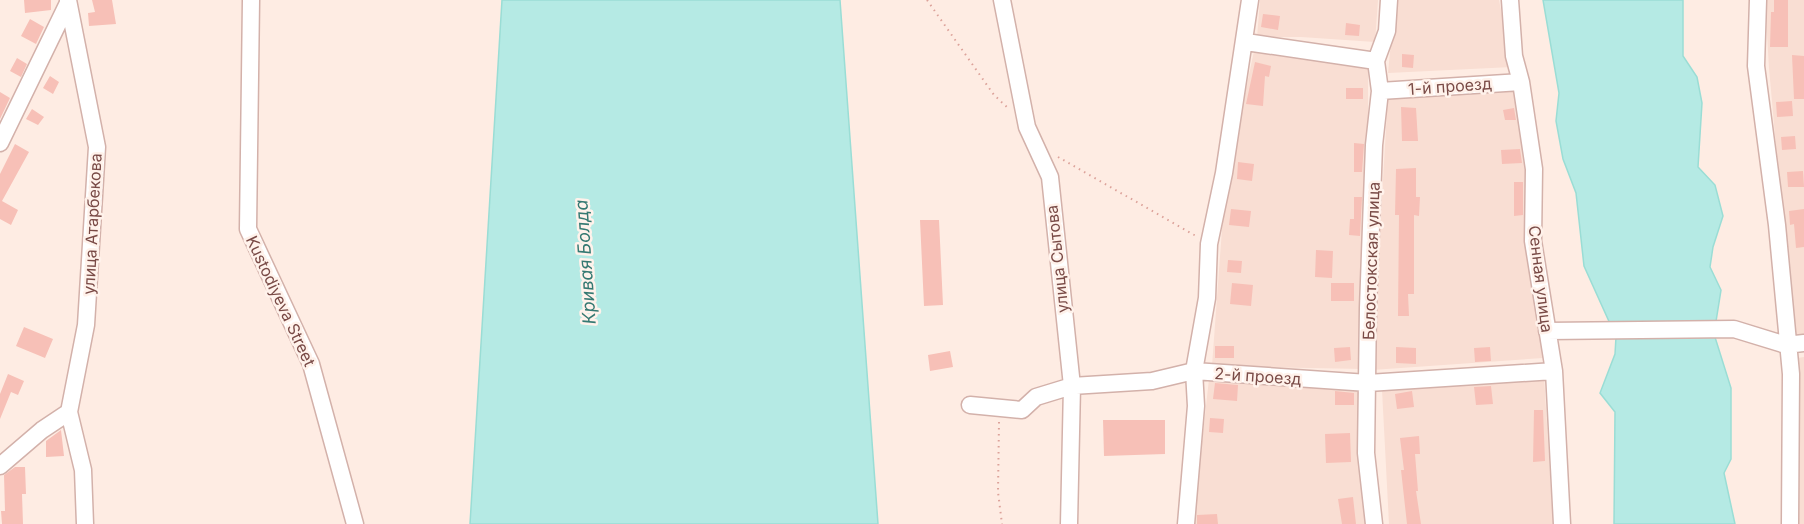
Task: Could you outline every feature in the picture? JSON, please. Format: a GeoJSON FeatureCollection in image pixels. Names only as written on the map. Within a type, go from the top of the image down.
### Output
{"type":"FeatureCollection","features":[{"type":"Feature","properties":{"kind":"street","name":"Kustodiyeva Street"},"geometry":{"type":"LineString","coordinates":[[251,0],[248,229],[311,364],[355,524]]}},
{"type":"Feature","properties":{"kind":"street","name":"улица Сытова"},"geometry":{"type":"LineString","coordinates":[[1002,0],[1027,127],[1050,177],[1072,386],[1069,524]]}},
{"type":"Feature","properties":{"kind":"street"},"geometry":{"type":"LineString","coordinates":[[1186,524],[1196,406],[1194,371],[1207,298],[1209,244],[1246,42],[1250,0]]}},
{"type":"Feature","properties":{"kind":"street","name":"Белостокская улица"},"geometry":{"type":"LineString","coordinates":[[1374,524],[1366,453],[1374,145],[1380,91],[1376,61],[1387,31],[1389,0]]}},
{"type":"Feature","properties":{"kind":"street","name":"Сенная улица"},"geometry":{"type":"LineString","coordinates":[[1509,0],[1514,56],[1521,82],[1534,170],[1533,241],[1554,371],[1562,524]]}},
{"type":"Feature","properties":{"kind":"street"},"geometry":{"type":"LineString","coordinates":[[1758,0],[1756,66],[1778,236],[1786,345],[1791,374],[1790,524]]}},
{"type":"Feature","properties":{"kind":"street"},"geometry":{"type":"LineString","coordinates":[[0,142],[68,1]]}},
{"type":"Feature","properties":{"kind":"street","name":"улица Атарбекова"},"geometry":{"type":"LineString","coordinates":[[68,1],[97,147],[86,325],[69,412]]}},
{"type":"Feature","properties":{"kind":"street"},"geometry":{"type":"LineString","coordinates":[[1246,42],[1376,61]]}},
{"type":"Feature","properties":{"kind":"street","name":"1-й проезд"},"geometry":{"type":"LineString","coordinates":[[1380,91],[1521,82]]}},
{"type":"Feature","properties":{"kind":"street"},"geometry":{"type":"LineString","coordinates":[[1547,331],[1734,329],[1786,345],[1804,343]]}},
{"type":"Feature","properties":{"kind":"street","name":"2-й проезд"},"geometry":{"type":"LineString","coordinates":[[970,405],[1022,410],[1036,396],[1072,386],[1152,381],[1194,371],[1368,383],[1554,371]]}},
{"type":"Feature","properties":{"kind":"street"},"geometry":{"type":"LineString","coordinates":[[0,466],[42,430],[69,412],[83,470],[85,524]]}},
{"type":"Feature","properties":{"kind":"path"},"geometry":{"type":"LineString","coordinates":[[927,0],[994,94],[1010,111]]}},
{"type":"Feature","properties":{"kind":"path"},"geometry":{"type":"LineString","coordinates":[[1056,155],[1063,162],[1209,244]]}},
{"type":"Feature","properties":{"kind":"path"},"geometry":{"type":"LineString","coordinates":[[999,407],[998,492],[1002,524]]}},
{"type":"Feature","properties":{"kind":"shaded area"},"geometry":{"type":"Polygon","coordinates":[[[1260,0],[1378,0],[1375,42],[1301,37],[1257,37],[1260,0]]]}},
{"type":"Feature","properties":{"kind":"shaded area"},"geometry":{"type":"Polygon","coordinates":[[[1395,0],[1499,0],[1512,67],[1388,73],[1395,0]]]}},
{"type":"Feature","properties":{"kind":"shaded area"},"geometry":{"type":"Polygon","coordinates":[[[1765,0],[1804,0],[1804,336],[1793,337],[1765,0]]]}},
{"type":"Feature","properties":{"kind":"shaded area"},"geometry":{"type":"Polygon","coordinates":[[[1254,51],[1368,67],[1368,198],[1363,369],[1212,366],[1225,188],[1254,51]]]}},
{"type":"Feature","properties":{"kind":"shaded area"},"geometry":{"type":"Polygon","coordinates":[[[1515,87],[1530,172],[1543,358],[1372,370],[1388,94],[1515,87]]]}},
{"type":"Feature","properties":{"kind":"shaded area"},"geometry":{"type":"Polygon","coordinates":[[[1804,357],[1804,524],[1794,524],[1797,358],[1804,357]]]}},
{"type":"Feature","properties":{"kind":"shaded area"},"geometry":{"type":"Polygon","coordinates":[[[1544,376],[1553,524],[1389,524],[1382,390],[1544,376]]]}},
{"type":"Feature","properties":{"kind":"shaded area"},"geometry":{"type":"Polygon","coordinates":[[[1209,379],[1361,387],[1371,524],[1193,524],[1209,379]]]}},
{"type":"Feature","properties":{"kind":"water","name":"Кривая Болда"},"geometry":{"type":"Polygon","coordinates":[[[502,0],[840,0],[878,524],[470,524],[502,0]]]}},
{"type":"Feature","properties":{"kind":"water"},"geometry":{"type":"Polygon","coordinates":[[[1543,0],[1683,0],[1683,56],[1697,77],[1702,103],[1698,167],[1715,185],[1723,216],[1713,247],[1710,267],[1721,290],[1714,334],[1731,388],[1731,459],[1724,473],[1735,524],[1614,524],[1615,412],[1600,393],[1615,354],[1616,337],[1584,266],[1576,193],[1563,159],[1556,121],[1559,93],[1543,0]]]}},
{"type":"Feature","properties":{"kind":"building"},"geometry":{"type":"Polygon","coordinates":[[[24,0],[51,0],[51,10],[25,13],[24,0]]]}},
{"type":"Feature","properties":{"kind":"building"},"geometry":{"type":"Polygon","coordinates":[[[92,0],[112,0],[116,24],[89,26],[88,13],[95,12],[92,0]]]}},
{"type":"Feature","properties":{"kind":"building"},"geometry":{"type":"Polygon","coordinates":[[[1774,0],[1788,0],[1788,47],[1770,47],[1771,12],[1774,12],[1774,0]]]}},
{"type":"Feature","properties":{"kind":"building"},"geometry":{"type":"Polygon","coordinates":[[[1263,14],[1280,16],[1278,30],[1261,27],[1263,14]]]}},
{"type":"Feature","properties":{"kind":"building"},"geometry":{"type":"Polygon","coordinates":[[[30,19],[44,27],[36,44],[21,36],[30,19]]]}},
{"type":"Feature","properties":{"kind":"building"},"geometry":{"type":"Polygon","coordinates":[[[1346,23],[1360,25],[1359,36],[1345,35],[1346,23]]]}},
{"type":"Feature","properties":{"kind":"building"},"geometry":{"type":"Polygon","coordinates":[[[1402,54],[1414,55],[1413,68],[1402,67],[1402,54]]]}},
{"type":"Feature","properties":{"kind":"building"},"geometry":{"type":"Polygon","coordinates":[[[1792,55],[1804,56],[1804,99],[1794,99],[1792,55]]]}},
{"type":"Feature","properties":{"kind":"building"},"geometry":{"type":"Polygon","coordinates":[[[17,58],[27,64],[21,77],[10,71],[17,58]]]}},
{"type":"Feature","properties":{"kind":"building"},"geometry":{"type":"Polygon","coordinates":[[[1255,62],[1271,66],[1269,77],[1265,76],[1263,106],[1246,104],[1255,62]]]}},
{"type":"Feature","properties":{"kind":"building"},"geometry":{"type":"Polygon","coordinates":[[[50,76],[59,82],[53,94],[43,88],[50,76]]]}},
{"type":"Feature","properties":{"kind":"building"},"geometry":{"type":"Polygon","coordinates":[[[1346,88],[1363,88],[1363,99],[1346,99],[1346,88]]]}},
{"type":"Feature","properties":{"kind":"building"},"geometry":{"type":"Polygon","coordinates":[[[0,92],[10,98],[0,119],[0,92]]]}},
{"type":"Feature","properties":{"kind":"building"},"geometry":{"type":"Polygon","coordinates":[[[1792,101],[1793,116],[1777,117],[1776,102],[1792,101]]]}},
{"type":"Feature","properties":{"kind":"building"},"geometry":{"type":"Polygon","coordinates":[[[1401,107],[1416,108],[1418,141],[1402,141],[1401,107]]]}},
{"type":"Feature","properties":{"kind":"building"},"geometry":{"type":"Polygon","coordinates":[[[1514,108],[1516,120],[1505,120],[1503,110],[1514,108]]]}},
{"type":"Feature","properties":{"kind":"building"},"geometry":{"type":"Polygon","coordinates":[[[32,109],[44,117],[38,125],[26,119],[32,109]]]}},
{"type":"Feature","properties":{"kind":"building"},"geometry":{"type":"Polygon","coordinates":[[[1795,136],[1796,149],[1782,150],[1781,137],[1795,136]]]}},
{"type":"Feature","properties":{"kind":"building"},"geometry":{"type":"Polygon","coordinates":[[[1354,143],[1364,144],[1362,172],[1354,172],[1354,143]]]}},
{"type":"Feature","properties":{"kind":"building"},"geometry":{"type":"Polygon","coordinates":[[[15,144],[29,152],[2,201],[18,210],[11,225],[0,219],[0,174],[15,144]]]}},
{"type":"Feature","properties":{"kind":"building"},"geometry":{"type":"Polygon","coordinates":[[[1520,149],[1522,163],[1502,164],[1501,150],[1520,149]]]}},
{"type":"Feature","properties":{"kind":"building"},"geometry":{"type":"Polygon","coordinates":[[[1238,162],[1254,164],[1252,181],[1237,179],[1238,162]]]}},
{"type":"Feature","properties":{"kind":"building"},"geometry":{"type":"Polygon","coordinates":[[[1416,168],[1416,197],[1420,197],[1419,216],[1414,215],[1414,294],[1408,294],[1409,316],[1398,316],[1399,215],[1395,215],[1396,169],[1416,168]]]}},
{"type":"Feature","properties":{"kind":"building"},"geometry":{"type":"Polygon","coordinates":[[[1803,171],[1804,187],[1788,187],[1787,172],[1803,171]]]}},
{"type":"Feature","properties":{"kind":"building"},"geometry":{"type":"Polygon","coordinates":[[[1514,182],[1523,182],[1523,215],[1514,216],[1514,182]]]}},
{"type":"Feature","properties":{"kind":"building"},"geometry":{"type":"Polygon","coordinates":[[[1354,197],[1362,197],[1360,236],[1349,235],[1350,219],[1354,219],[1354,197]]]}},
{"type":"Feature","properties":{"kind":"building"},"geometry":{"type":"Polygon","coordinates":[[[1231,209],[1251,211],[1249,227],[1229,225],[1231,209]]]}},
{"type":"Feature","properties":{"kind":"building"},"geometry":{"type":"Polygon","coordinates":[[[1804,209],[1804,247],[1796,248],[1794,224],[1790,225],[1789,211],[1804,209]]]}},
{"type":"Feature","properties":{"kind":"building"},"geometry":{"type":"Polygon","coordinates":[[[920,220],[939,220],[943,305],[924,306],[920,220]]]}},
{"type":"Feature","properties":{"kind":"building"},"geometry":{"type":"Polygon","coordinates":[[[1316,250],[1333,251],[1332,278],[1315,277],[1316,250]]]}},
{"type":"Feature","properties":{"kind":"building"},"geometry":{"type":"Polygon","coordinates":[[[1228,260],[1242,261],[1241,273],[1227,272],[1228,260]]]}},
{"type":"Feature","properties":{"kind":"building"},"geometry":{"type":"Polygon","coordinates":[[[1232,283],[1253,285],[1251,306],[1230,304],[1232,283]]]}},
{"type":"Feature","properties":{"kind":"building"},"geometry":{"type":"Polygon","coordinates":[[[1331,283],[1354,283],[1354,301],[1331,301],[1331,283]]]}},
{"type":"Feature","properties":{"kind":"building"},"geometry":{"type":"Polygon","coordinates":[[[24,327],[53,339],[45,358],[16,346],[24,327]]]}},
{"type":"Feature","properties":{"kind":"building"},"geometry":{"type":"Polygon","coordinates":[[[1215,346],[1234,346],[1234,358],[1215,358],[1215,346]]]}},
{"type":"Feature","properties":{"kind":"building"},"geometry":{"type":"Polygon","coordinates":[[[1350,347],[1351,360],[1335,362],[1334,348],[1350,347]]]}},
{"type":"Feature","properties":{"kind":"building"},"geometry":{"type":"Polygon","coordinates":[[[1396,347],[1416,348],[1416,364],[1396,363],[1396,347]]]}},
{"type":"Feature","properties":{"kind":"building"},"geometry":{"type":"Polygon","coordinates":[[[1490,347],[1491,361],[1475,362],[1474,348],[1490,347]]]}},
{"type":"Feature","properties":{"kind":"building"},"geometry":{"type":"Polygon","coordinates":[[[950,351],[953,367],[930,371],[928,355],[950,351]]]}},
{"type":"Feature","properties":{"kind":"building"},"geometry":{"type":"Polygon","coordinates":[[[8,374],[24,381],[18,395],[11,392],[0,419],[0,394],[8,374]]]}},
{"type":"Feature","properties":{"kind":"building"},"geometry":{"type":"Polygon","coordinates":[[[1215,383],[1238,385],[1237,401],[1213,399],[1215,383]]]}},
{"type":"Feature","properties":{"kind":"building"},"geometry":{"type":"Polygon","coordinates":[[[1491,386],[1493,404],[1476,405],[1474,387],[1491,386]]]}},
{"type":"Feature","properties":{"kind":"building"},"geometry":{"type":"Polygon","coordinates":[[[1335,391],[1354,393],[1354,405],[1335,405],[1335,391]]]}},
{"type":"Feature","properties":{"kind":"building"},"geometry":{"type":"Polygon","coordinates":[[[1412,391],[1414,407],[1397,409],[1395,394],[1412,391]]]}},
{"type":"Feature","properties":{"kind":"building"},"geometry":{"type":"Polygon","coordinates":[[[1534,410],[1543,410],[1545,461],[1533,462],[1534,410]]]}},
{"type":"Feature","properties":{"kind":"building"},"geometry":{"type":"Polygon","coordinates":[[[1210,418],[1224,419],[1223,433],[1209,432],[1210,418]]]}},
{"type":"Feature","properties":{"kind":"building"},"geometry":{"type":"Polygon","coordinates":[[[1103,420],[1165,420],[1165,454],[1104,456],[1103,420]]]}},
{"type":"Feature","properties":{"kind":"building"},"geometry":{"type":"Polygon","coordinates":[[[61,430],[64,456],[46,457],[46,441],[61,430]]]}},
{"type":"Feature","properties":{"kind":"building"},"geometry":{"type":"Polygon","coordinates":[[[1350,433],[1351,462],[1326,463],[1325,434],[1350,433]]]}},
{"type":"Feature","properties":{"kind":"building"},"geometry":{"type":"Polygon","coordinates":[[[1419,436],[1420,454],[1415,454],[1418,491],[1416,491],[1421,524],[1407,524],[1400,438],[1419,436]]]}},
{"type":"Feature","properties":{"kind":"building"},"geometry":{"type":"Polygon","coordinates":[[[15,467],[25,467],[26,494],[22,494],[23,524],[2,524],[1,511],[5,511],[4,475],[15,467]]]}},
{"type":"Feature","properties":{"kind":"building"},"geometry":{"type":"Polygon","coordinates":[[[1353,497],[1356,524],[1342,524],[1338,499],[1353,497]]]}},
{"type":"Feature","properties":{"kind":"building"},"geometry":{"type":"Polygon","coordinates":[[[1217,514],[1218,524],[1197,524],[1197,515],[1217,514]]]}}]}
